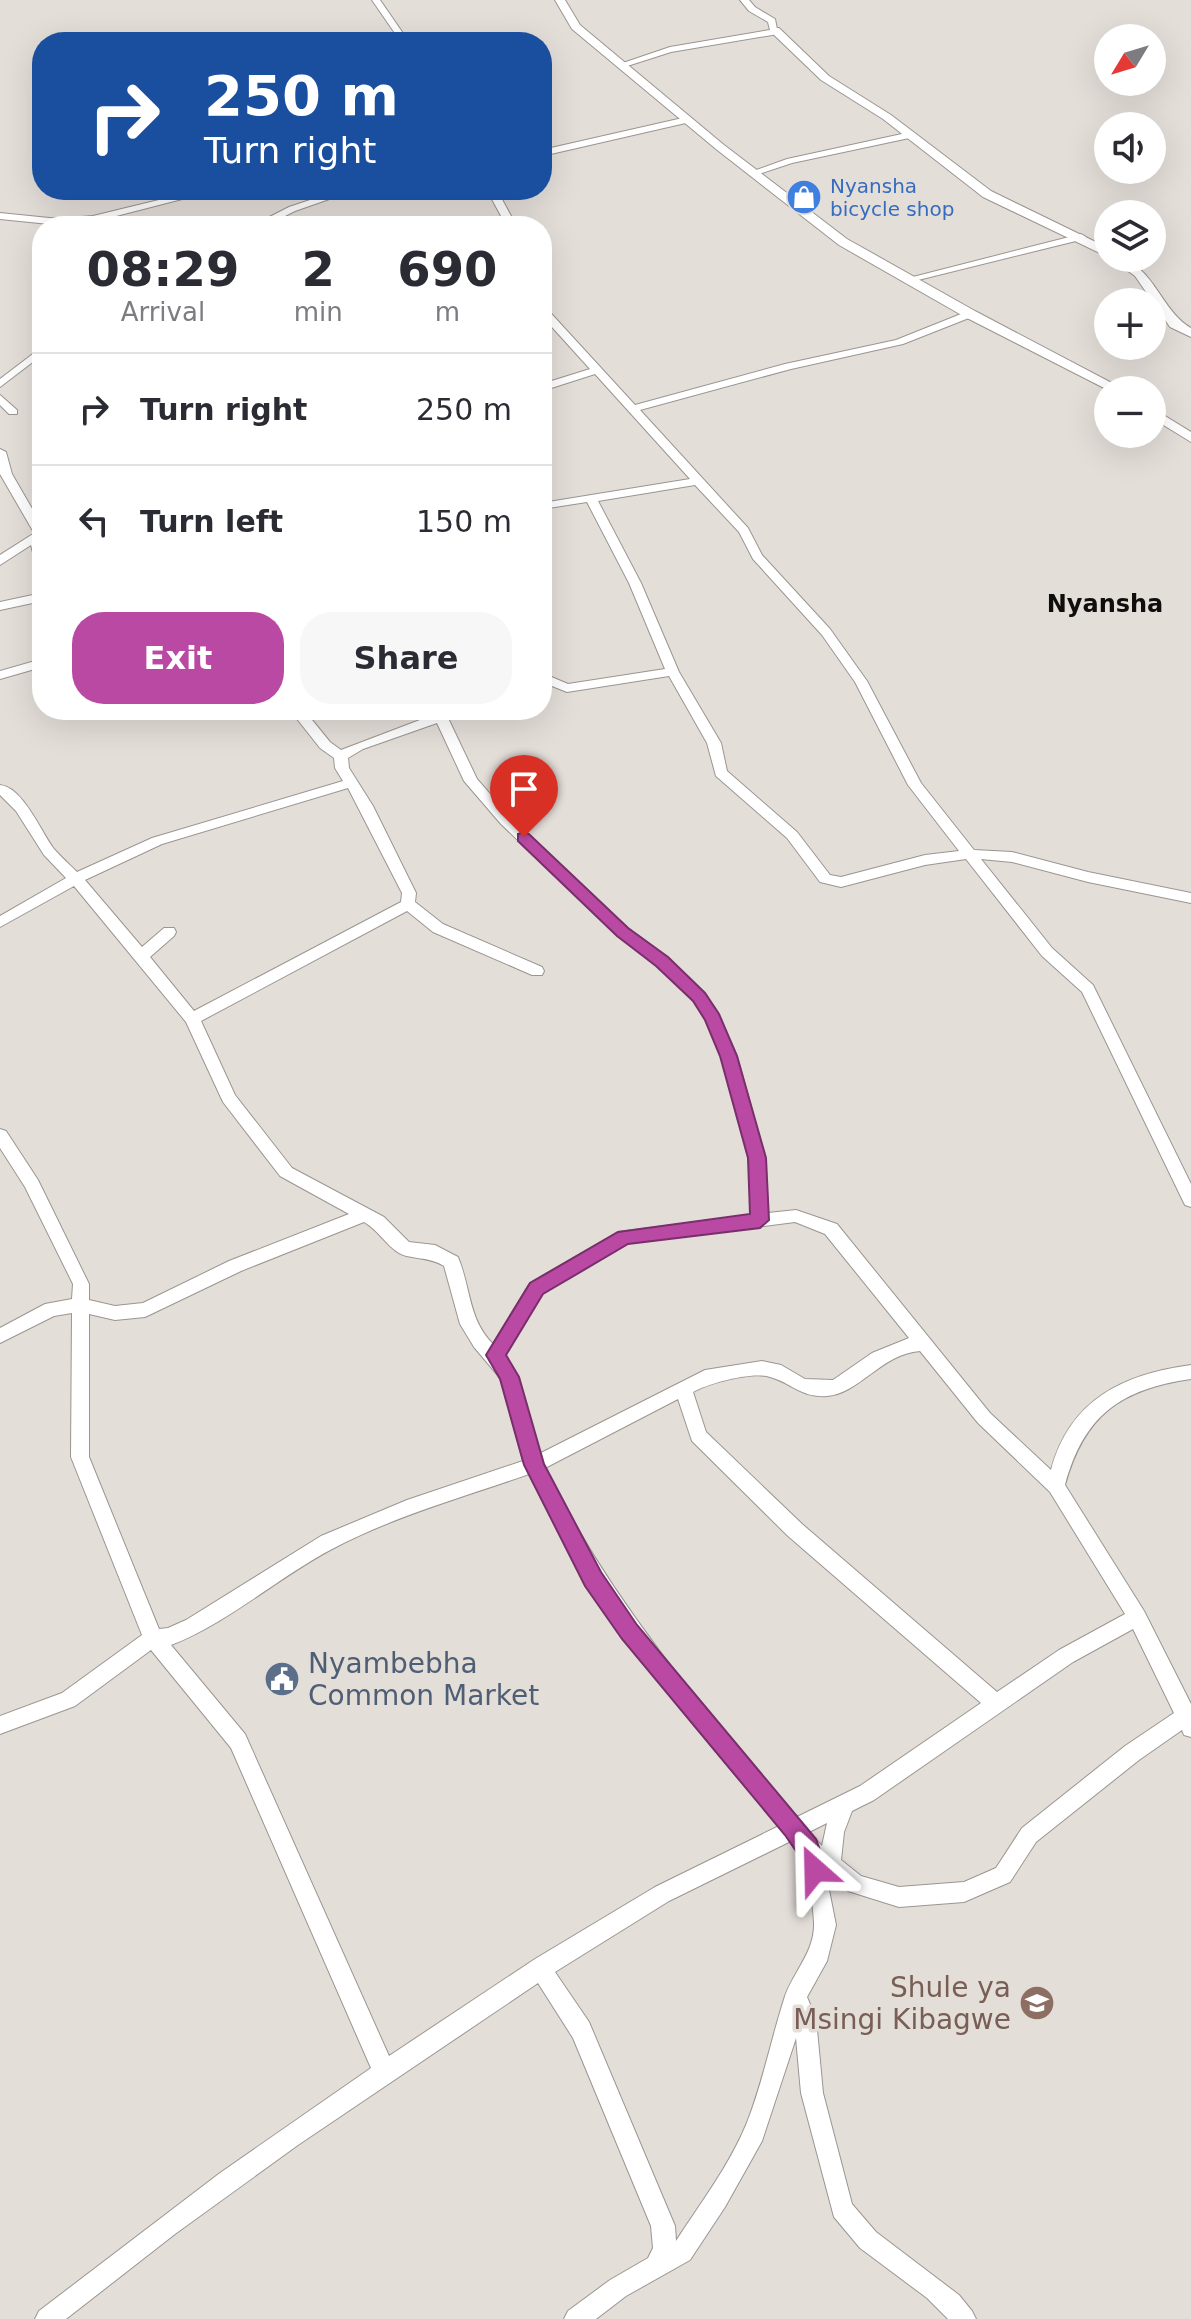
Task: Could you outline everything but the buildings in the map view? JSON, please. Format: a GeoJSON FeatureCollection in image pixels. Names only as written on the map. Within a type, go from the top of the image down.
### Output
{"type":"FeatureCollection","features":[{"type":"Feature","properties":{"kind":"street"},"geometry":{"type":"LineString","coordinates":[[377,0],[398,32]]}},
{"type":"Feature","properties":{"kind":"street"},"geometry":{"type":"LineString","coordinates":[[560,0],[576,27],[687,120],[843,242],[970,314],[1094,378]]}},
{"type":"Feature","properties":{"kind":"street"},"geometry":{"type":"LineString","coordinates":[[744,0],[772,21],[775,30],[825,78],[911,135],[998,201],[1094,245]]}},
{"type":"Feature","properties":{"kind":"street"},"geometry":{"type":"LineString","coordinates":[[621,65],[670,50],[762,35],[775,30]]}},
{"type":"Feature","properties":{"kind":"street"},"geometry":{"type":"LineString","coordinates":[[552,151],[687,120]]}},
{"type":"Feature","properties":{"kind":"street"},"geometry":{"type":"LineString","coordinates":[[753,173],[802,158],[911,135]]}},
{"type":"Feature","properties":{"kind":"street"},"geometry":{"type":"LineString","coordinates":[[105,216],[171,200]]}},
{"type":"Feature","properties":{"kind":"street"},"geometry":{"type":"LineString","coordinates":[[278,216],[319,200]]}},
{"type":"Feature","properties":{"kind":"street"},"geometry":{"type":"LineString","coordinates":[[0,216],[32,219]]}},
{"type":"Feature","properties":{"kind":"street"},"geometry":{"type":"LineString","coordinates":[[910,279],[1081,237]]}},
{"type":"Feature","properties":{"kind":"street"},"geometry":{"type":"LineString","coordinates":[[1137,272],[1175,324],[1191,333]]}},
{"type":"Feature","properties":{"kind":"street"},"geometry":{"type":"LineString","coordinates":[[632,409],[802,363],[899,342],[970,314]]}},
{"type":"Feature","properties":{"kind":"street"},"geometry":{"type":"LineString","coordinates":[[552,321],[744,531],[757,556],[826,632],[861,681],[915,785],[1047,952],[1088,989],[1191,1201]]}},
{"type":"Feature","properties":{"kind":"street"},"geometry":{"type":"LineString","coordinates":[[0,384],[32,358]]}},
{"type":"Feature","properties":{"kind":"street"},"geometry":{"type":"LineString","coordinates":[[552,385],[597,370]]}},
{"type":"Feature","properties":{"kind":"street"},"geometry":{"type":"LineString","coordinates":[[0,398],[13,412]]}},
{"type":"Feature","properties":{"kind":"street"},"geometry":{"type":"LineString","coordinates":[[1166,421],[1191,438]]}},
{"type":"Feature","properties":{"kind":"street"},"geometry":{"type":"LineString","coordinates":[[0,452],[6,474],[32,520]]}},
{"type":"Feature","properties":{"kind":"street"},"geometry":{"type":"LineString","coordinates":[[552,505],[697,481]]}},
{"type":"Feature","properties":{"kind":"street"},"geometry":{"type":"LineString","coordinates":[[591,499],[635,583],[673,672],[714,743],[721,773],[792,835],[825,879],[841,882],[925,860],[970,854],[1012,857],[1088,877],[1191,898]]}},
{"type":"Feature","properties":{"kind":"street"},"geometry":{"type":"LineString","coordinates":[[0,561],[32,540]]}},
{"type":"Feature","properties":{"kind":"street"},"geometry":{"type":"LineString","coordinates":[[0,606],[32,599]]}},
{"type":"Feature","properties":{"kind":"street"},"geometry":{"type":"LineString","coordinates":[[0,675],[32,666]]}},
{"type":"Feature","properties":{"kind":"street"},"geometry":{"type":"LineString","coordinates":[[552,681],[567,688],[673,672]]}},
{"type":"Feature","properties":{"kind":"street"},"geometry":{"type":"LineString","coordinates":[[305,720],[325,745],[341,756]]}},
{"type":"Feature","properties":{"kind":"street"},"geometry":{"type":"LineString","coordinates":[[341,756],[424,720]]}},
{"type":"Feature","properties":{"kind":"street"},"geometry":{"type":"LineString","coordinates":[[442,720],[471,781],[506,821],[623,932],[673,972],[699,997],[713,1018],[729,1056],[757,1158],[760,1220]]}},
{"type":"Feature","properties":{"kind":"street"},"geometry":{"type":"LineString","coordinates":[[341,756],[342,768],[409,893],[408,904]]}},
{"type":"Feature","properties":{"kind":"street"},"geometry":{"type":"LineString","coordinates":[[0,922],[75,879],[157,841],[350,783]]}},
{"type":"Feature","properties":{"kind":"street"},"geometry":{"type":"LineString","coordinates":[[1,788],[21,808],[49,852],[192,1019],[229,1098],[286,1172],[378,1222],[405,1248],[435,1252],[452,1262],[468,1319],[480,1342],[496,1355],[509,1377],[534,1465],[593,1579],[630,1632],[808,1848],[855,1884],[899,1897],[964,1892],[1003,1875],[1029,1835],[1132,1753],[1189,1719],[1137,1617],[1056,1486],[984,1418],[831,1229],[796,1216],[624,1237],[536,1288],[496,1355]]}},
{"type":"Feature","properties":{"kind":"street"},"geometry":{"type":"LineString","coordinates":[[408,904],[438,928],[537,971]]}},
{"type":"Feature","properties":{"kind":"street"},"geometry":{"type":"LineString","coordinates":[[192,1019],[408,904]]}},
{"type":"Feature","properties":{"kind":"street"},"geometry":{"type":"LineString","coordinates":[[141,956],[169,932]]}},
{"type":"Feature","properties":{"kind":"street"},"geometry":{"type":"LineString","coordinates":[[0,1135],[32,1184],[81,1284],[80,1457],[153,1638],[238,1741],[384,2071]]}},
{"type":"Feature","properties":{"kind":"street"},"geometry":{"type":"LineString","coordinates":[[0,1336],[51,1309],[81,1305],[115,1313],[145,1310],[235,1266],[364,1215]]}},
{"type":"Feature","properties":{"kind":"street"},"geometry":{"type":"LineString","coordinates":[[0,1725],[68,1700],[153,1638],[169,1637],[193,1626],[328,1542],[413,1506],[534,1465],[705,1377],[762,1368],[775,1370],[802,1386],[826,1389],[837,1387],[878,1358],[906,1345],[922,1344]]}},
{"type":"Feature","properties":{"kind":"street"},"geometry":{"type":"LineString","coordinates":[[1056,1486],[1063,1459],[1087,1415],[1098,1405],[1138,1384],[1191,1372]]}},
{"type":"Feature","properties":{"kind":"street"},"geometry":{"type":"LineString","coordinates":[[683,1388],[698,1436],[795,1530],[996,1704]]}},
{"type":"Feature","properties":{"kind":"street"},"geometry":{"type":"LineString","coordinates":[[47,2319],[121,2260],[384,2071],[543,1967],[662,1894],[867,1793],[1066,1656],[1137,1617]]}},
{"type":"Feature","properties":{"kind":"street"},"geometry":{"type":"LineString","coordinates":[[830,1864],[834,1832],[845,1803]]}},
{"type":"Feature","properties":{"kind":"street"},"geometry":{"type":"LineString","coordinates":[[576,2319],[658,2263],[682,2252],[717,2199],[754,2133],[778,2064],[796,1996],[816,1961],[825,1925],[808,1848]]}},
{"type":"Feature","properties":{"kind":"street"},"geometry":{"type":"LineString","coordinates":[[543,1967],[546,1979],[569,2007],[581,2030],[663,2226],[665,2249],[658,2263]]}},
{"type":"Feature","properties":{"kind":"street"},"geometry":{"type":"LineString","coordinates":[[796,1996],[805,2019],[812,2093],[842,2209],[849,2220],[890,2258],[943,2296],[964,2319]]}},
{"type":"Feature","properties":{"kind":"place","name":"Nyansha bicycle shop"},"geometry":{"type":"Point","coordinates":[804,197]}},
{"type":"Feature","properties":{"kind":"place","name":"Nyambebha Common Market"},"geometry":{"type":"Point","coordinates":[282,1679]}},
{"type":"Feature","properties":{"kind":"place","name":"Shule ya Msingi Kibagwe"},"geometry":{"type":"Point","coordinates":[1037,2003]}},
{"type":"Feature","properties":{"kind":"district","name":"Nyansha"},"geometry":{"type":"Point","coordinates":[1105,604]}},
{"type":"Feature","properties":{"kind":"route"},"geometry":{"type":"LineString","coordinates":[[524,837],[623,932],[662,961],[699,997],[713,1018],[729,1056],[757,1158],[760,1220],[624,1237],[536,1288],[496,1355],[509,1377],[534,1465],[593,1579],[630,1632],[713,1735],[793,1827],[808,1848],[815,1870]]}}]}
